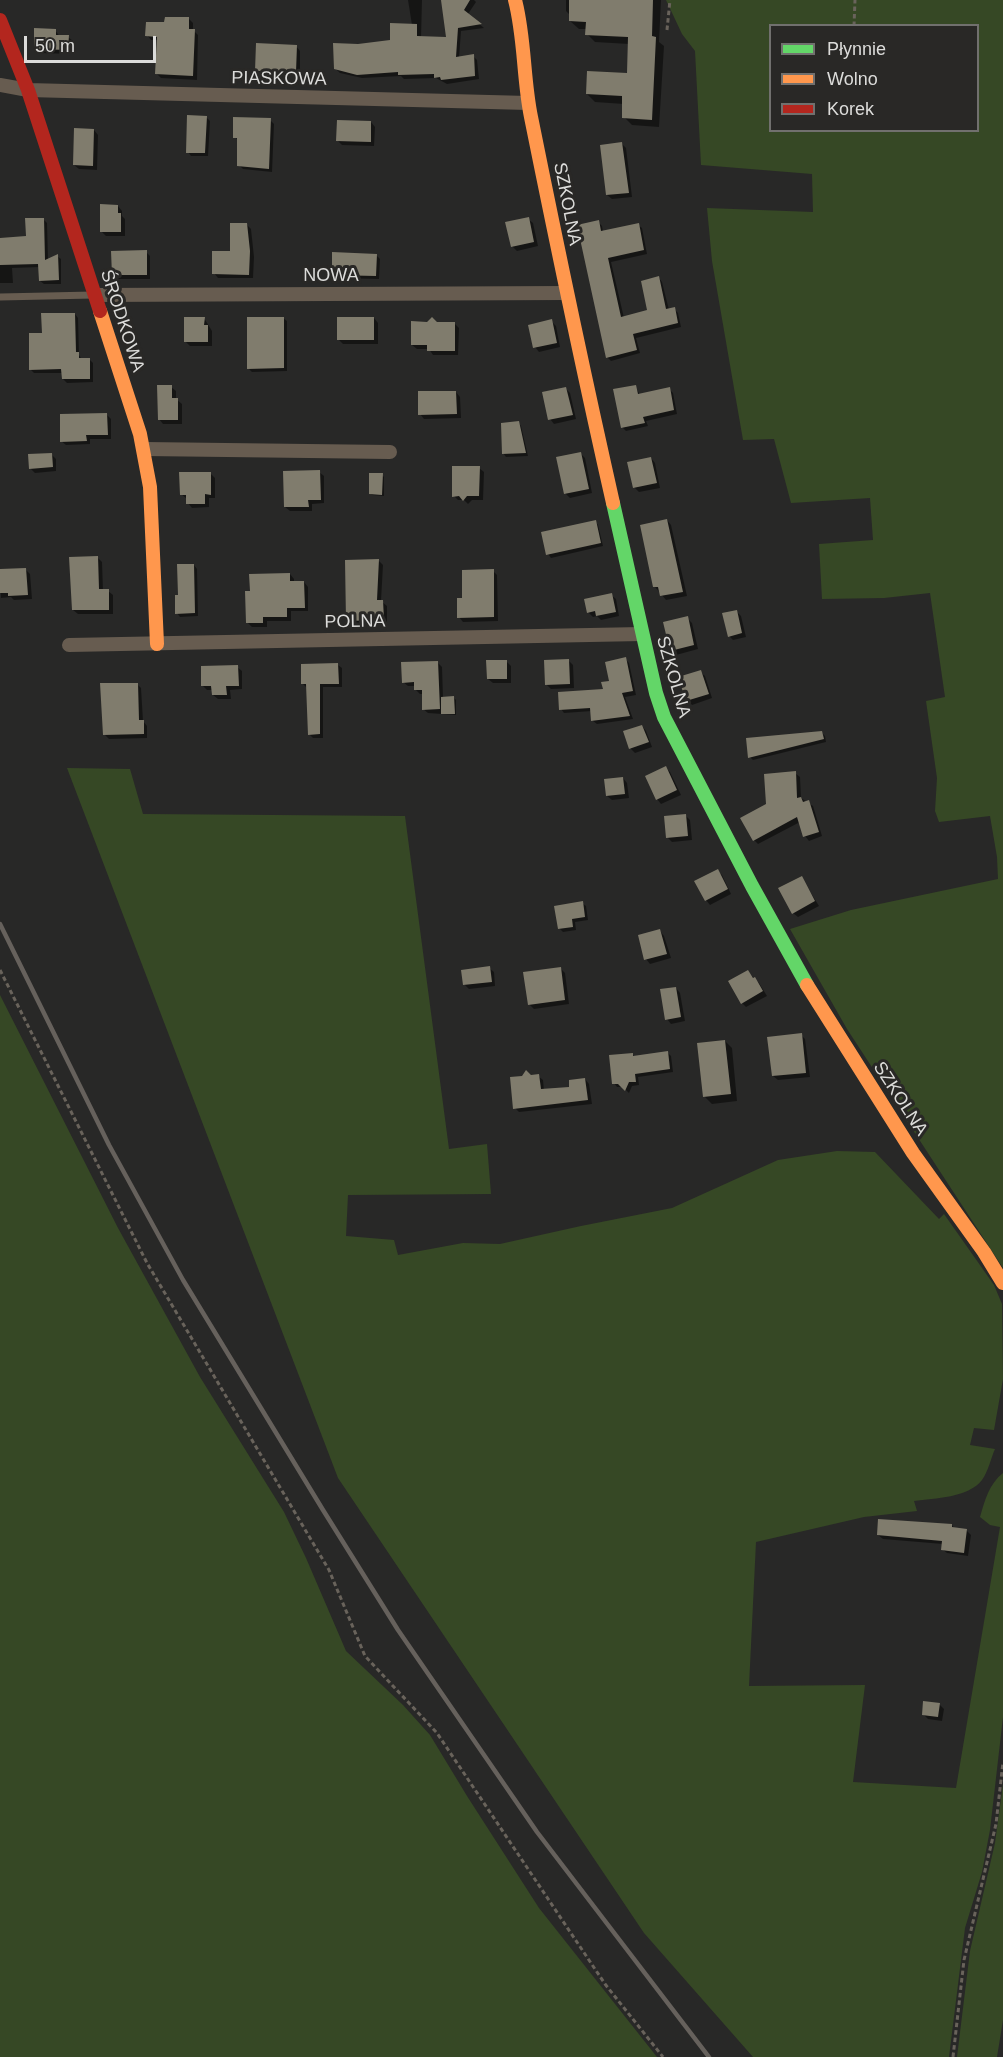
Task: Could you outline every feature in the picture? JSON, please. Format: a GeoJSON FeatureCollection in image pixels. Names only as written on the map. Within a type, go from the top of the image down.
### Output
{"type":"FeatureCollection","features":[{"type":"Feature","properties":{"kind":"street","name":"SZKOLNA"},"geometry":{"type":"LineString","coordinates":[[515,0],[519,15],[528,103],[566,293],[656,693],[673,737],[814,998],[913,1153],[984,1252],[1003,1283]]}},
{"type":"Feature","properties":{"kind":"street"},"geometry":{"type":"LineString","coordinates":[[519,15],[521,0]]}},
{"type":"Feature","properties":{"kind":"street","name":"ŚRODKOWA"},"geometry":{"type":"LineString","coordinates":[[0,20],[28,90],[144,449],[150,487],[157,644]]}},
{"type":"Feature","properties":{"kind":"street","name":"PIASKOWA"},"geometry":{"type":"LineString","coordinates":[[0,86],[28,90],[528,103]]}},
{"type":"Feature","properties":{"kind":"street","name":"NOWA"},"geometry":{"type":"LineString","coordinates":[[95,295],[566,293]]}},
{"type":"Feature","properties":{"kind":"street"},"geometry":{"type":"LineString","coordinates":[[144,449],[390,452]]}},
{"type":"Feature","properties":{"kind":"street","name":"POLNA"},"geometry":{"type":"LineString","coordinates":[[69,645],[642,634]]}},
{"type":"Feature","properties":{"kind":"lane"},"geometry":{"type":"LineString","coordinates":[[0,297],[95,295]]}},
{"type":"Feature","properties":{"kind":"path"},"geometry":{"type":"LineString","coordinates":[[667,30],[670,0]]}},
{"type":"Feature","properties":{"kind":"path"},"geometry":{"type":"LineString","coordinates":[[854,24],[855,0]]}},
{"type":"Feature","properties":{"kind":"path"},"geometry":{"type":"LineString","coordinates":[[0,970],[147,1263],[329,1570],[365,1656],[437,1732],[605,1984],[663,2057]]}},
{"type":"Feature","properties":{"kind":"path"},"geometry":{"type":"LineString","coordinates":[[953,2057],[964,1960],[996,1824],[1003,1762]]}},
{"type":"Feature","properties":{"kind":"green space"},"geometry":{"type":"Polygon","coordinates":[[[666,0],[1003,0],[1003,1268],[847,1029],[790,929],[851,910],[998,879],[997,857],[990,816],[939,822],[935,811],[937,778],[926,701],[945,697],[930,593],[884,598],[822,599],[819,544],[873,540],[870,498],[791,503],[774,439],[743,440],[712,261],[707,208],[813,212],[812,174],[701,165],[695,51],[682,34],[666,0]]]}},
{"type":"Feature","properties":{"kind":"green space"},"geometry":{"type":"Polygon","coordinates":[[[67,768],[130,769],[143,814],[405,816],[449,1149],[487,1144],[491,1194],[348,1195],[346,1236],[394,1240],[398,1255],[463,1243],[500,1244],[672,1208],[778,1160],[837,1151],[875,1152],[939,1219],[944,1214],[994,1285],[1002,1304],[1003,1379],[994,1430],[974,1428],[970,1445],[995,1449],[982,1480],[976,1486],[960,1494],[914,1501],[917,1511],[864,1517],[756,1542],[749,1686],[865,1685],[853,1782],[956,1788],[1000,1527],[990,1525],[980,1517],[991,1487],[1003,1473],[1003,1717],[990,1830],[982,1872],[965,1928],[949,2057],[753,2057],[644,1933],[338,1478],[67,768]]]}},
{"type":"Feature","properties":{"kind":"green space"},"geometry":{"type":"Polygon","coordinates":[[[0,995],[118,1228],[200,1377],[284,1512],[346,1651],[403,1705],[430,1735],[539,1908],[657,2057],[0,2057],[0,995]]]}},
{"type":"Feature","properties":{"kind":"green space"},"geometry":{"type":"Polygon","coordinates":[[[1003,1784],[1003,2020],[997,2057],[957,2057],[970,1951],[995,1843],[1003,1784]]]}},
{"type":"Feature","properties":{"kind":"building"},"geometry":{"type":"Polygon","coordinates":[[[441,0],[470,0],[464,10],[482,24],[458,28],[456,57],[474,54],[475,76],[441,80],[440,77],[434,78],[434,74],[398,75],[398,72],[357,75],[334,69],[333,43],[358,44],[390,40],[390,23],[417,24],[417,36],[446,37],[441,0]]]}},
{"type":"Feature","properties":{"kind":"building"},"geometry":{"type":"Polygon","coordinates":[[[569,0],[653,0],[652,36],[656,37],[652,120],[622,118],[622,96],[586,94],[587,71],[627,73],[628,37],[585,35],[586,22],[569,21],[569,0]]]}},
{"type":"Feature","properties":{"kind":"building"},"geometry":{"type":"Polygon","coordinates":[[[165,17],[189,17],[189,29],[195,29],[193,76],[155,74],[157,37],[145,36],[146,22],[164,22],[165,17]]]}},
{"type":"Feature","properties":{"kind":"building"},"geometry":{"type":"Polygon","coordinates":[[[34,28],[56,29],[56,35],[69,35],[68,50],[34,49],[34,28]]]}},
{"type":"Feature","properties":{"kind":"building"},"geometry":{"type":"Polygon","coordinates":[[[256,43],[297,45],[296,72],[285,72],[285,76],[266,75],[266,71],[255,71],[256,43]]]}},
{"type":"Feature","properties":{"kind":"building"},"geometry":{"type":"Polygon","coordinates":[[[187,115],[207,116],[205,153],[186,153],[187,115]]]}},
{"type":"Feature","properties":{"kind":"building"},"geometry":{"type":"Polygon","coordinates":[[[233,117],[271,118],[269,169],[237,166],[237,138],[233,138],[233,117]]]}},
{"type":"Feature","properties":{"kind":"building"},"geometry":{"type":"Polygon","coordinates":[[[337,120],[371,121],[371,142],[336,141],[337,120]]]}},
{"type":"Feature","properties":{"kind":"building"},"geometry":{"type":"Polygon","coordinates":[[[74,128],[94,129],[93,166],[73,165],[74,128]]]}},
{"type":"Feature","properties":{"kind":"building"},"geometry":{"type":"Polygon","coordinates":[[[622,142],[629,193],[606,195],[600,145],[622,142]]]}},
{"type":"Feature","properties":{"kind":"building"},"geometry":{"type":"Polygon","coordinates":[[[100,204],[118,205],[118,213],[121,213],[121,232],[100,232],[100,204]]]}},
{"type":"Feature","properties":{"kind":"building"},"geometry":{"type":"Polygon","coordinates":[[[529,217],[534,242],[511,247],[505,222],[529,217]]]}},
{"type":"Feature","properties":{"kind":"building"},"geometry":{"type":"Polygon","coordinates":[[[25,218],[44,218],[45,260],[58,254],[59,280],[39,281],[38,264],[0,265],[0,238],[26,236],[25,218]]]}},
{"type":"Feature","properties":{"kind":"building"},"geometry":{"type":"Polygon","coordinates":[[[599,220],[601,231],[639,223],[644,250],[608,258],[621,317],[647,310],[641,281],[659,276],[666,309],[675,307],[678,323],[633,334],[637,350],[606,358],[577,225],[599,220]]]}},
{"type":"Feature","properties":{"kind":"building"},"geometry":{"type":"Polygon","coordinates":[[[230,223],[247,223],[250,251],[249,275],[212,274],[212,251],[230,251],[230,223]]]}},
{"type":"Feature","properties":{"kind":"building"},"geometry":{"type":"Polygon","coordinates":[[[147,250],[147,275],[112,275],[111,251],[147,250]]]}},
{"type":"Feature","properties":{"kind":"building"},"geometry":{"type":"Polygon","coordinates":[[[332,252],[377,254],[376,276],[332,275],[332,252]]]}},
{"type":"Feature","properties":{"kind":"building"},"geometry":{"type":"Polygon","coordinates":[[[41,313],[75,313],[76,352],[79,352],[79,358],[90,358],[90,379],[62,379],[61,369],[29,370],[29,333],[42,333],[41,313]]]}},
{"type":"Feature","properties":{"kind":"building"},"geometry":{"type":"Polygon","coordinates":[[[184,317],[205,317],[204,325],[208,325],[208,342],[184,342],[184,317]]]}},
{"type":"Feature","properties":{"kind":"building"},"geometry":{"type":"Polygon","coordinates":[[[247,317],[284,317],[284,368],[247,369],[247,317]]]}},
{"type":"Feature","properties":{"kind":"building"},"geometry":{"type":"Polygon","coordinates":[[[337,317],[374,317],[374,340],[337,340],[337,317]]]}},
{"type":"Feature","properties":{"kind":"building"},"geometry":{"type":"Polygon","coordinates":[[[432,317],[437,322],[455,322],[455,351],[427,351],[427,345],[411,345],[411,321],[427,322],[432,317]]]}},
{"type":"Feature","properties":{"kind":"building"},"geometry":{"type":"Polygon","coordinates":[[[552,319],[557,343],[533,348],[528,325],[552,319]]]}},
{"type":"Feature","properties":{"kind":"building"},"geometry":{"type":"Polygon","coordinates":[[[157,385],[172,385],[172,398],[178,398],[178,420],[158,420],[157,385]]]}},
{"type":"Feature","properties":{"kind":"building"},"geometry":{"type":"Polygon","coordinates":[[[636,385],[638,394],[670,387],[674,410],[643,417],[645,423],[621,428],[613,389],[636,385]]]}},
{"type":"Feature","properties":{"kind":"building"},"geometry":{"type":"Polygon","coordinates":[[[566,387],[573,415],[548,420],[542,392],[566,387]]]}},
{"type":"Feature","properties":{"kind":"building"},"geometry":{"type":"Polygon","coordinates":[[[418,391],[456,391],[457,414],[418,415],[418,391]]]}},
{"type":"Feature","properties":{"kind":"building"},"geometry":{"type":"Polygon","coordinates":[[[107,413],[108,435],[86,435],[87,441],[60,442],[60,414],[107,413]]]}},
{"type":"Feature","properties":{"kind":"building"},"geometry":{"type":"Polygon","coordinates":[[[519,421],[526,453],[502,454],[501,423],[519,421]]]}},
{"type":"Feature","properties":{"kind":"building"},"geometry":{"type":"Polygon","coordinates":[[[581,452],[589,489],[564,494],[556,457],[581,452]]]}},
{"type":"Feature","properties":{"kind":"building"},"geometry":{"type":"Polygon","coordinates":[[[52,453],[53,467],[29,469],[28,454],[52,453]]]}},
{"type":"Feature","properties":{"kind":"building"},"geometry":{"type":"Polygon","coordinates":[[[651,457],[657,483],[633,488],[627,462],[651,457]]]}},
{"type":"Feature","properties":{"kind":"building"},"geometry":{"type":"Polygon","coordinates":[[[452,466],[480,466],[479,496],[467,496],[463,501],[459,496],[452,497],[452,466]]]}},
{"type":"Feature","properties":{"kind":"building"},"geometry":{"type":"Polygon","coordinates":[[[320,470],[321,500],[308,500],[309,507],[284,507],[283,471],[320,470]]]}},
{"type":"Feature","properties":{"kind":"building"},"geometry":{"type":"Polygon","coordinates":[[[179,472],[211,472],[211,495],[205,494],[205,504],[186,504],[186,495],[180,495],[179,472]]]}},
{"type":"Feature","properties":{"kind":"building"},"geometry":{"type":"Polygon","coordinates":[[[369,473],[383,473],[382,495],[369,494],[369,473]]]}},
{"type":"Feature","properties":{"kind":"building"},"geometry":{"type":"Polygon","coordinates":[[[667,519],[683,592],[660,596],[658,587],[653,587],[640,525],[667,519]]]}},
{"type":"Feature","properties":{"kind":"building"},"geometry":{"type":"Polygon","coordinates":[[[596,520],[601,543],[546,555],[541,532],[596,520]]]}},
{"type":"Feature","properties":{"kind":"building"},"geometry":{"type":"Polygon","coordinates":[[[98,556],[99,589],[109,589],[109,610],[72,610],[69,557],[98,556]]]}},
{"type":"Feature","properties":{"kind":"building"},"geometry":{"type":"Polygon","coordinates":[[[379,559],[377,600],[383,600],[384,620],[346,621],[345,560],[379,559]]]}},
{"type":"Feature","properties":{"kind":"building"},"geometry":{"type":"Polygon","coordinates":[[[177,564],[194,564],[195,613],[175,614],[175,595],[178,595],[177,564]]]}},
{"type":"Feature","properties":{"kind":"building"},"geometry":{"type":"Polygon","coordinates":[[[26,568],[28,595],[8,596],[8,593],[0,593],[0,569],[26,568]]]}},
{"type":"Feature","properties":{"kind":"building"},"geometry":{"type":"Polygon","coordinates":[[[494,569],[494,617],[457,618],[457,598],[462,598],[462,570],[494,569]]]}},
{"type":"Feature","properties":{"kind":"building"},"geometry":{"type":"Polygon","coordinates":[[[290,573],[290,581],[304,581],[305,608],[287,608],[287,617],[263,617],[263,623],[246,623],[245,591],[250,591],[249,574],[290,573]]]}},
{"type":"Feature","properties":{"kind":"building"},"geometry":{"type":"Polygon","coordinates":[[[612,593],[616,612],[596,616],[595,611],[587,613],[584,599],[612,593]]]}},
{"type":"Feature","properties":{"kind":"building"},"geometry":{"type":"Polygon","coordinates":[[[737,610],[742,633],[728,637],[722,613],[737,610]]]}},
{"type":"Feature","properties":{"kind":"building"},"geometry":{"type":"Polygon","coordinates":[[[688,616],[694,645],[670,651],[663,622],[688,616]]]}},
{"type":"Feature","properties":{"kind":"building"},"geometry":{"type":"Polygon","coordinates":[[[626,657],[633,691],[622,693],[630,716],[591,721],[590,708],[559,710],[558,692],[603,689],[601,682],[609,681],[605,662],[626,657]]]}},
{"type":"Feature","properties":{"kind":"building"},"geometry":{"type":"Polygon","coordinates":[[[569,659],[570,684],[545,685],[544,660],[569,659]]]}},
{"type":"Feature","properties":{"kind":"building"},"geometry":{"type":"Polygon","coordinates":[[[486,660],[507,660],[507,679],[487,679],[486,660]]]}},
{"type":"Feature","properties":{"kind":"building"},"geometry":{"type":"Polygon","coordinates":[[[438,661],[440,709],[422,710],[422,690],[414,690],[414,682],[402,683],[401,662],[438,661]]]}},
{"type":"Feature","properties":{"kind":"building"},"geometry":{"type":"Polygon","coordinates":[[[338,663],[339,684],[320,684],[320,734],[308,735],[306,684],[301,684],[301,664],[338,663]]]}},
{"type":"Feature","properties":{"kind":"building"},"geometry":{"type":"Polygon","coordinates":[[[238,665],[239,686],[226,686],[227,695],[212,695],[211,686],[201,686],[201,666],[238,665]]]}},
{"type":"Feature","properties":{"kind":"building"},"geometry":{"type":"Polygon","coordinates":[[[701,670],[709,694],[686,701],[678,677],[701,670]]]}},
{"type":"Feature","properties":{"kind":"building"},"geometry":{"type":"Polygon","coordinates":[[[100,683],[138,683],[139,720],[144,720],[144,734],[103,735],[100,683]]]}},
{"type":"Feature","properties":{"kind":"building"},"geometry":{"type":"Polygon","coordinates":[[[454,696],[455,714],[441,714],[441,697],[454,696]]]}},
{"type":"Feature","properties":{"kind":"building"},"geometry":{"type":"Polygon","coordinates":[[[642,725],[649,742],[629,749],[623,731],[642,725]]]}},
{"type":"Feature","properties":{"kind":"building"},"geometry":{"type":"Polygon","coordinates":[[[822,731],[824,739],[748,758],[746,738],[822,731]]]}},
{"type":"Feature","properties":{"kind":"building"},"geometry":{"type":"Polygon","coordinates":[[[666,766],[677,790],[656,800],[645,776],[666,766]]]}},
{"type":"Feature","properties":{"kind":"building"},"geometry":{"type":"Polygon","coordinates":[[[796,771],[797,798],[801,797],[803,802],[809,800],[819,832],[803,837],[797,817],[753,841],[740,818],[766,804],[764,774],[796,771]]]}},
{"type":"Feature","properties":{"kind":"building"},"geometry":{"type":"Polygon","coordinates":[[[623,777],[625,794],[606,796],[604,779],[623,777]]]}},
{"type":"Feature","properties":{"kind":"building"},"geometry":{"type":"Polygon","coordinates":[[[686,814],[688,836],[666,838],[664,816],[686,814]]]}},
{"type":"Feature","properties":{"kind":"building"},"geometry":{"type":"Polygon","coordinates":[[[718,869],[728,889],[705,901],[694,881],[718,869]]]}},
{"type":"Feature","properties":{"kind":"building"},"geometry":{"type":"Polygon","coordinates":[[[802,876],[815,901],[792,914],[778,888],[802,876]]]}},
{"type":"Feature","properties":{"kind":"building"},"geometry":{"type":"Polygon","coordinates":[[[583,901],[585,917],[572,919],[573,927],[558,929],[554,906],[583,901]]]}},
{"type":"Feature","properties":{"kind":"building"},"geometry":{"type":"Polygon","coordinates":[[[660,929],[667,954],[644,960],[638,935],[660,929]]]}},
{"type":"Feature","properties":{"kind":"building"},"geometry":{"type":"Polygon","coordinates":[[[490,966],[492,982],[463,985],[461,970],[490,966]]]}},
{"type":"Feature","properties":{"kind":"building"},"geometry":{"type":"Polygon","coordinates":[[[561,967],[565,1000],[528,1005],[523,972],[561,967]]]}},
{"type":"Feature","properties":{"kind":"building"},"geometry":{"type":"Polygon","coordinates":[[[748,970],[763,991],[741,1004],[728,981],[748,970]]]}},
{"type":"Feature","properties":{"kind":"building"},"geometry":{"type":"Polygon","coordinates":[[[676,987],[681,1017],[665,1020],[660,989],[676,987]]]}},
{"type":"Feature","properties":{"kind":"building"},"geometry":{"type":"Polygon","coordinates":[[[802,1033],[806,1073],[772,1076],[767,1037],[802,1033]]]}},
{"type":"Feature","properties":{"kind":"building"},"geometry":{"type":"Polygon","coordinates":[[[725,1040],[731,1094],[703,1097],[697,1043],[725,1040]]]}},
{"type":"Feature","properties":{"kind":"building"},"geometry":{"type":"Polygon","coordinates":[[[668,1051],[670,1069],[635,1074],[636,1082],[629,1082],[625,1091],[618,1084],[612,1084],[609,1055],[633,1053],[633,1056],[668,1051]]]}},
{"type":"Feature","properties":{"kind":"building"},"geometry":{"type":"Polygon","coordinates":[[[526,1070],[531,1075],[539,1074],[541,1089],[569,1087],[569,1080],[585,1078],[588,1100],[513,1109],[510,1077],[522,1076],[526,1070]]]}},
{"type":"Feature","properties":{"kind":"building"},"geometry":{"type":"Polygon","coordinates":[[[878,1519],[952,1524],[952,1527],[967,1529],[964,1553],[941,1550],[942,1541],[877,1535],[878,1519]]]}},
{"type":"Feature","properties":{"kind":"building"},"geometry":{"type":"Polygon","coordinates":[[[923,1701],[940,1703],[938,1717],[922,1715],[923,1701]]]}},
{"type":"Feature","properties":{"kind":"railway"},"geometry":{"type":"LineString","coordinates":[[0,924],[109,1145],[183,1280],[398,1630],[537,1832],[709,2057]]}},
{"type":"Feature","properties":{"kind":"traffic: fast"},"geometry":{"type":"LineString","coordinates":[[613,503],[656,693],[664,717],[752,886],[807,985]]}},
{"type":"Feature","properties":{"kind":"traffic: slow"},"geometry":{"type":"LineString","coordinates":[[515,0],[521,29],[531,117],[613,503]]}},
{"type":"Feature","properties":{"kind":"traffic: slow"},"geometry":{"type":"LineString","coordinates":[[100,311],[140,434],[150,487],[157,644]]}},
{"type":"Feature","properties":{"kind":"traffic: slow"},"geometry":{"type":"LineString","coordinates":[[807,985],[913,1153],[984,1252],[1003,1283]]}},
{"type":"Feature","properties":{"kind":"traffic: jam"},"geometry":{"type":"LineString","coordinates":[[0,20],[28,90],[100,311]]}}]}
